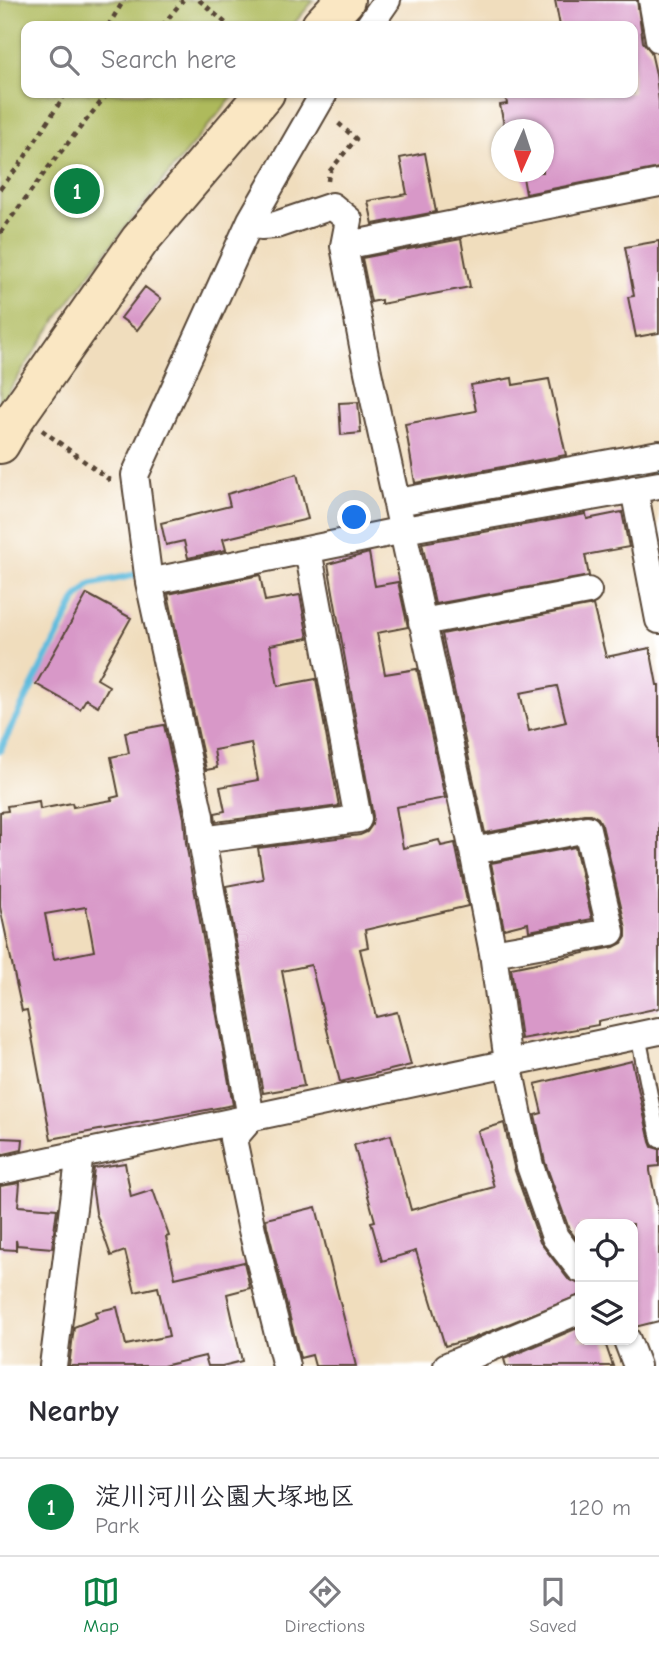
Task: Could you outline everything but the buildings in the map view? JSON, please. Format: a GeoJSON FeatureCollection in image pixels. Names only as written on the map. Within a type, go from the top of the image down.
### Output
{"type":"FeatureCollection","features":[{"type":"Feature","properties":{"kind":"street"},"geometry":{"type":"LineString","coordinates":[[326,21],[345,0]]}},
{"type":"Feature","properties":{"kind":"street"},"geometry":{"type":"LineString","coordinates":[[372,21],[387,0]]}},
{"type":"Feature","properties":{"kind":"street"},"geometry":{"type":"LineString","coordinates":[[652,0],[659,39]]}},
{"type":"Feature","properties":{"kind":"street"},"geometry":{"type":"LineString","coordinates":[[9,428],[140,240],[261,98]]}},
{"type":"Feature","properties":{"kind":"street"},"geometry":{"type":"LineString","coordinates":[[251,1118],[200,816],[149,582],[135,475],[251,220],[321,98]]}},
{"type":"Feature","properties":{"kind":"street"},"geometry":{"type":"LineString","coordinates":[[344,246],[659,183]]}},
{"type":"Feature","properties":{"kind":"street"},"geometry":{"type":"LineString","coordinates":[[251,220],[261,226],[276,225],[331,206],[349,220],[344,246],[422,622],[473,851],[493,953],[508,1062],[530,1166],[555,1237],[575,1263]]}},
{"type":"Feature","properties":{"kind":"street"},"geometry":{"type":"LineString","coordinates":[[398,502],[659,454]]}},
{"type":"Feature","properties":{"kind":"street"},"geometry":{"type":"LineString","coordinates":[[149,582],[404,530],[646,487],[659,620]]}},
{"type":"Feature","properties":{"kind":"street"},"geometry":{"type":"LineString","coordinates":[[202,840],[358,819],[308,550]]}},
{"type":"Feature","properties":{"kind":"street"},"geometry":{"type":"LineString","coordinates":[[422,622],[588,591]]}},
{"type":"Feature","properties":{"kind":"street"},"geometry":{"type":"LineString","coordinates":[[473,851],[587,828],[611,932],[493,953]]}},
{"type":"Feature","properties":{"kind":"street"},"geometry":{"type":"LineString","coordinates":[[0,1171],[649,1033]]}},
{"type":"Feature","properties":{"kind":"street"},"geometry":{"type":"LineString","coordinates":[[251,1118],[233,1139],[252,1230],[286,1366]]}},
{"type":"Feature","properties":{"kind":"street"},"geometry":{"type":"LineString","coordinates":[[53,1366],[80,1153]]}},
{"type":"Feature","properties":{"kind":"street"},"geometry":{"type":"LineString","coordinates":[[447,1366],[575,1312]]}},
{"type":"Feature","properties":{"kind":"street"},"geometry":{"type":"LineString","coordinates":[[629,1345],[637,1366]]}},
{"type":"Feature","properties":{"kind":"lane"},"geometry":{"type":"LineString","coordinates":[[649,1033],[659,1140]]}},
{"type":"Feature","properties":{"kind":"path"},"geometry":{"type":"LineString","coordinates":[[111,21],[124,0]]}},
{"type":"Feature","properties":{"kind":"path"},"geometry":{"type":"LineString","coordinates":[[166,21],[183,0]]}},
{"type":"Feature","properties":{"kind":"path"},"geometry":{"type":"LineString","coordinates":[[199,0],[223,21]]}},
{"type":"Feature","properties":{"kind":"path"},"geometry":{"type":"LineString","coordinates":[[0,188],[21,163],[63,98]]}},
{"type":"Feature","properties":{"kind":"path"},"geometry":{"type":"LineString","coordinates":[[0,233],[104,98]]}},
{"type":"Feature","properties":{"kind":"path"},"geometry":{"type":"LineString","coordinates":[[331,206],[327,188],[329,172],[356,139]]}},
{"type":"Feature","properties":{"kind":"path"},"geometry":{"type":"LineString","coordinates":[[9,428],[140,502]]}},
{"type":"Feature","properties":{"kind":"green space"},"geometry":{"type":"Polygon","coordinates":[[[0,0],[314,0],[296,21],[21,21],[21,98],[232,98],[82,284],[0,406],[0,0]]]}},
{"type":"Feature","properties":{"kind":"waterway"},"geometry":{"type":"LineString","coordinates":[[561,489],[659,469]]}},
{"type":"Feature","properties":{"kind":"waterway"},"geometry":{"type":"LineString","coordinates":[[0,750],[76,599],[91,584],[144,573]]}},
{"type":"Feature","properties":{"kind":"place","name":"淀川河川公園大塚地区"},"geometry":{"type":"Point","coordinates":[77,191]}}]}
